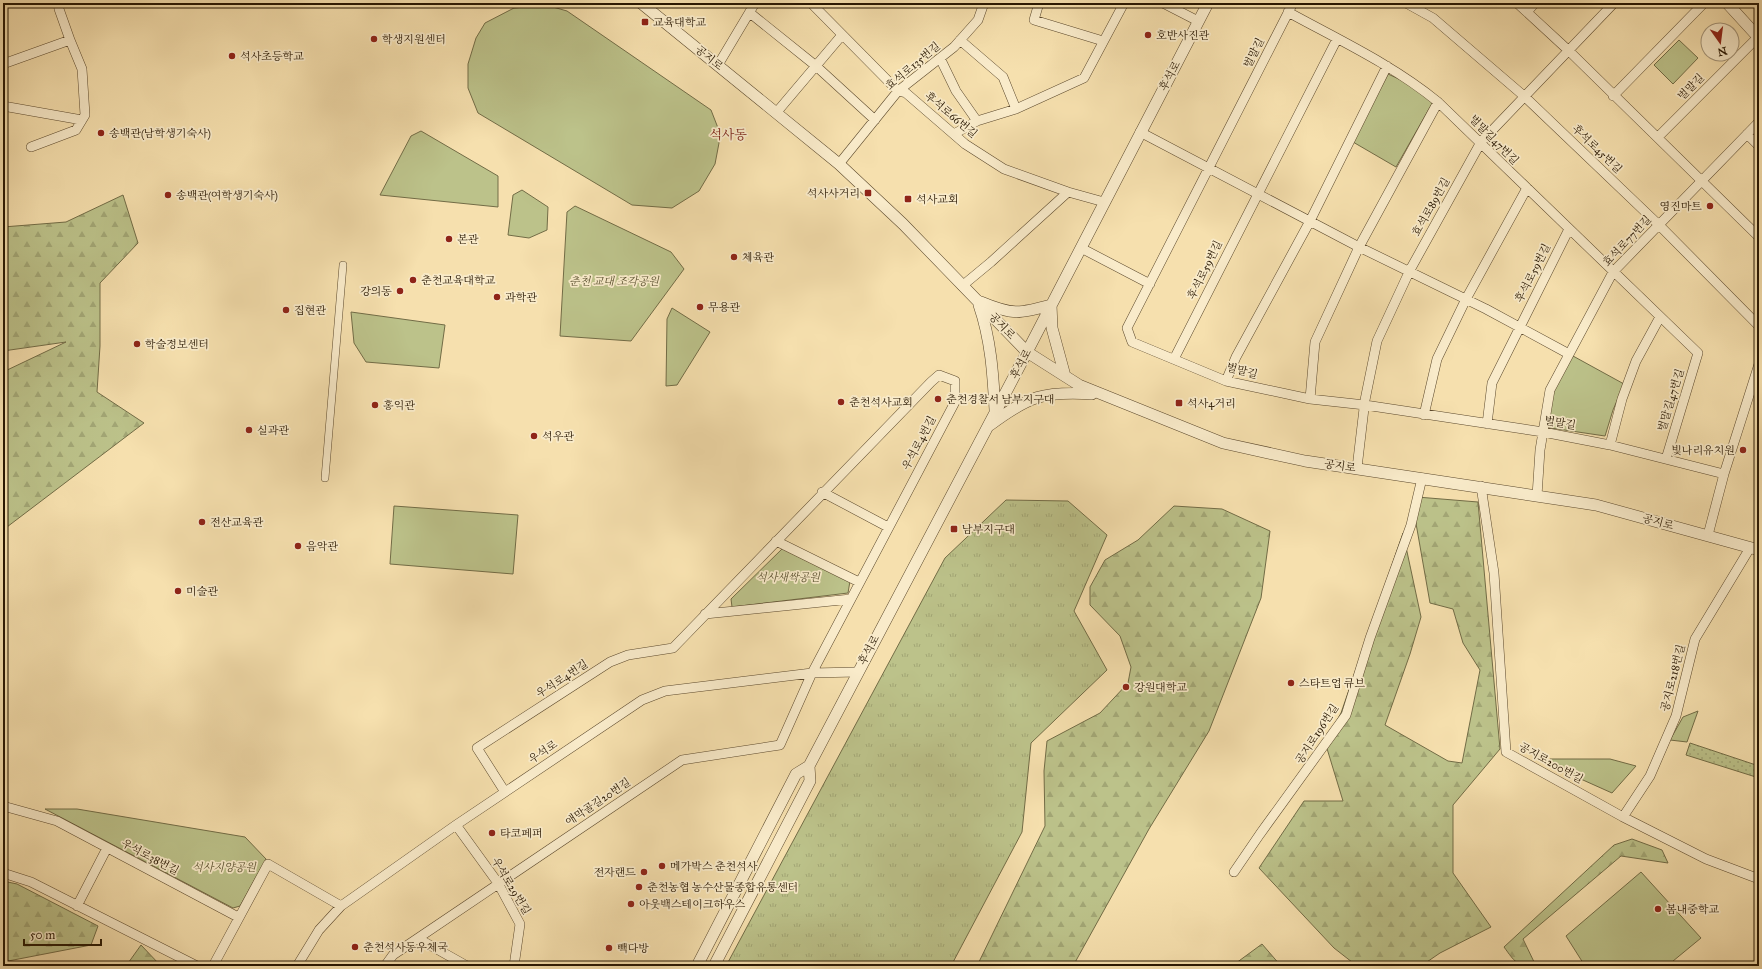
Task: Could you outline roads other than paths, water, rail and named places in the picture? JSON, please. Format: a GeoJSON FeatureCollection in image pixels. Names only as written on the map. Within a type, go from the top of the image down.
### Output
{"type":"FeatureCollection","features":[{"type":"Feature","properties":{"kind":"street"},"geometry":{"type":"LineString","coordinates":[[31,147],[76,130],[85,115],[82,69],[70,40],[58,3]]}},
{"type":"Feature","properties":{"kind":"street","name":"공지로"},"geometry":{"type":"LineString","coordinates":[[641,3],[839,164],[903,224],[1027,352],[1078,385],[1223,443],[1305,461],[1481,486],[1596,505],[1755,549]]}},
{"type":"Feature","properties":{"kind":"street"},"geometry":{"type":"LineString","coordinates":[[718,65],[755,3]]}},
{"type":"Feature","properties":{"kind":"street","name":"후석로66번길"},"geometry":{"type":"LineString","coordinates":[[811,3],[898,90],[906,93],[965,144],[1004,169],[1068,192],[1104,202]]}},
{"type":"Feature","properties":{"kind":"street","name":"효석로135번길"},"geometry":{"type":"LineString","coordinates":[[839,164],[898,90],[940,58],[960,40],[978,20],[984,3]]}},
{"type":"Feature","properties":{"kind":"street"},"geometry":{"type":"LineString","coordinates":[[1039,3],[1034,20],[1103,41]]}},
{"type":"Feature","properties":{"kind":"street"},"geometry":{"type":"LineString","coordinates":[[954,134],[977,121],[1016,109],[1084,78],[1124,3]]}},
{"type":"Feature","properties":{"kind":"street"},"geometry":{"type":"LineString","coordinates":[[1163,3],[1198,21]]}},
{"type":"Feature","properties":{"kind":"street","name":"후석로"},"geometry":{"type":"LineString","coordinates":[[714,966],[810,781],[809,766],[857,672],[1027,352],[1208,3]]}},
{"type":"Feature","properties":{"kind":"street","name":"벌말길"},"geometry":{"type":"LineString","coordinates":[[1293,3],[1127,328],[1132,342],[1226,381],[1310,399],[1365,405],[1543,432],[1610,444],[1724,474]]}},
{"type":"Feature","properties":{"kind":"street","name":"후석로45번길"},"geometry":{"type":"LineString","coordinates":[[1406,3],[1434,18],[1524,96],[1659,225],[1759,326]]}},
{"type":"Feature","properties":{"kind":"street"},"geometry":{"type":"LineString","coordinates":[[1517,3],[1568,50],[1613,96],[1658,137],[1759,237]]}},
{"type":"Feature","properties":{"kind":"street"},"geometry":{"type":"LineString","coordinates":[[1527,12],[1536,3]]}},
{"type":"Feature","properties":{"kind":"street","name":"효석로89번길"},"geometry":{"type":"LineString","coordinates":[[1358,468],[1365,405],[1377,341],[1410,270],[1481,142],[1614,3]]}},
{"type":"Feature","properties":{"kind":"street"},"geometry":{"type":"LineString","coordinates":[[1613,96],[1704,3]]}},
{"type":"Feature","properties":{"kind":"street"},"geometry":{"type":"LineString","coordinates":[[1727,3],[1759,38]]}},
{"type":"Feature","properties":{"kind":"street","name":"벌말길47번길"},"geometry":{"type":"LineString","coordinates":[[1288,12],[1387,66],[1420,87],[1481,142],[1698,353],[1666,458]]}},
{"type":"Feature","properties":{"kind":"street"},"geometry":{"type":"LineString","coordinates":[[750,13],[816,66],[875,120]]}},
{"type":"Feature","properties":{"kind":"street"},"geometry":{"type":"LineString","coordinates":[[776,113],[842,35]]}},
{"type":"Feature","properties":{"kind":"street","name":"벌말길"},"geometry":{"type":"LineString","coordinates":[[1658,137],[1759,38]]}},
{"type":"Feature","properties":{"kind":"street","name":"후석로59번길"},"geometry":{"type":"LineString","coordinates":[[1174,359],[1337,39]]}},
{"type":"Feature","properties":{"kind":"street"},"geometry":{"type":"LineString","coordinates":[[3,64],[70,40]]}},
{"type":"Feature","properties":{"kind":"street"},"geometry":{"type":"LineString","coordinates":[[960,40],[1003,78],[1016,109]]}},
{"type":"Feature","properties":{"kind":"street"},"geometry":{"type":"LineString","coordinates":[[940,58],[956,91],[977,121]]}},
{"type":"Feature","properties":{"kind":"street"},"geometry":{"type":"LineString","coordinates":[[1226,381],[1236,357],[1310,221],[1387,66]]}},
{"type":"Feature","properties":{"kind":"street"},"geometry":{"type":"LineString","coordinates":[[1310,399],[1315,342],[1359,247],[1438,102]]}},
{"type":"Feature","properties":{"kind":"street"},"geometry":{"type":"LineString","coordinates":[[3,106],[82,120]]}},
{"type":"Feature","properties":{"kind":"street","name":"효석로77번길"},"geometry":{"type":"LineString","coordinates":[[1536,496],[1543,432],[1550,390],[1613,272],[1759,122]]}},
{"type":"Feature","properties":{"kind":"street"},"geometry":{"type":"LineString","coordinates":[[1140,132],[1258,192],[1359,247],[1410,270],[1570,354]]}},
{"type":"Feature","properties":{"kind":"street"},"geometry":{"type":"LineString","coordinates":[[1747,134],[1759,146]]}},
{"type":"Feature","properties":{"kind":"street"},"geometry":{"type":"LineString","coordinates":[[1424,415],[1437,359],[1466,299],[1527,188]]}},
{"type":"Feature","properties":{"kind":"street"},"geometry":{"type":"LineString","coordinates":[[962,286],[991,262],[1068,192]]}},
{"type":"Feature","properties":{"kind":"street","name":"후석로59번길"},"geometry":{"type":"LineString","coordinates":[[1487,424],[1492,383],[1518,327],[1570,229]]}},
{"type":"Feature","properties":{"kind":"street"},"geometry":{"type":"LineString","coordinates":[[1081,248],[1150,284]]}},
{"type":"Feature","properties":{"kind":"street"},"geometry":{"type":"LineString","coordinates":[[325,478],[344,265]]}},
{"type":"Feature","properties":{"kind":"street"},"geometry":{"type":"LineString","coordinates":[[977,301],[1006,312],[1028,312],[1051,305],[1052,328],[1065,376]]}},
{"type":"Feature","properties":{"kind":"street"},"geometry":{"type":"LineString","coordinates":[[977,301],[987,329],[991,349],[995,412]]}},
{"type":"Feature","properties":{"kind":"street"},"geometry":{"type":"LineString","coordinates":[[1610,444],[1622,399],[1636,361],[1660,317]]}},
{"type":"Feature","properties":{"kind":"street"},"geometry":{"type":"LineString","coordinates":[[1708,535],[1724,474],[1759,364]]}},
{"type":"Feature","properties":{"kind":"street","name":"우석로4번길"},"geometry":{"type":"LineString","coordinates":[[505,792],[477,748],[610,662],[628,654],[673,648],[822,492],[931,382],[939,375],[955,381],[955,402],[812,673]]}},
{"type":"Feature","properties":{"kind":"street"},"geometry":{"type":"LineString","coordinates":[[988,426],[1014,407],[1051,393],[1100,394]]}},
{"type":"Feature","properties":{"kind":"street","name":"공지로196번길"},"geometry":{"type":"LineString","coordinates":[[1234,872],[1346,715],[1370,638],[1411,525],[1422,478]]}},
{"type":"Feature","properties":{"kind":"street","name":"공지로200번길"},"geometry":{"type":"LineString","coordinates":[[1481,486],[1494,573],[1506,752],[1623,816],[1706,859],[1759,879]]}},
{"type":"Feature","properties":{"kind":"street"},"geometry":{"type":"LineString","coordinates":[[822,492],[888,527]]}},
{"type":"Feature","properties":{"kind":"street"},"geometry":{"type":"LineString","coordinates":[[776,540],[859,582]]}},
{"type":"Feature","properties":{"kind":"street","name":"공지로218번길"},"geometry":{"type":"LineString","coordinates":[[1623,816],[1650,776],[1676,716],[1695,639],[1755,549]]}},
{"type":"Feature","properties":{"kind":"street"},"geometry":{"type":"LineString","coordinates":[[705,614],[851,599]]}},
{"type":"Feature","properties":{"kind":"street","name":"우석로"},"geometry":{"type":"LineString","coordinates":[[297,966],[319,930],[341,906],[456,825],[642,700],[665,691],[812,673],[857,672]]}},
{"type":"Feature","properties":{"kind":"street","name":"애막골길20번길"},"geometry":{"type":"LineString","coordinates":[[385,966],[393,955],[419,939],[498,883],[682,760],[780,745],[812,673]]}},
{"type":"Feature","properties":{"kind":"street","name":"후석로"},"geometry":{"type":"LineString","coordinates":[[697,966],[796,774],[809,766]]}},
{"type":"Feature","properties":{"kind":"street","name":"우석로38번길"},"geometry":{"type":"LineString","coordinates":[[3,806],[58,821],[238,917]]}},
{"type":"Feature","properties":{"kind":"street","name":"우석로29번길"},"geometry":{"type":"LineString","coordinates":[[456,825],[498,883],[520,924],[514,966]]}},
{"type":"Feature","properties":{"kind":"street"},"geometry":{"type":"LineString","coordinates":[[78,906],[107,848]]}},
{"type":"Feature","properties":{"kind":"street"},"geometry":{"type":"LineString","coordinates":[[213,966],[238,917],[268,864],[341,906]]}},
{"type":"Feature","properties":{"kind":"street"},"geometry":{"type":"LineString","coordinates":[[3,873],[31,882],[197,966]]}},
{"type":"Feature","properties":{"kind":"street"},"geometry":{"type":"LineString","coordinates":[[419,939],[457,964],[467,966]]}},
{"type":"Feature","properties":{"kind":"place","name":"교육대학교"},"geometry":{"type":"Point","coordinates":[645,22]}},
{"type":"Feature","properties":{"kind":"place","name":"호반사진관"},"geometry":{"type":"Point","coordinates":[1148,35]}},
{"type":"Feature","properties":{"kind":"place","name":"학생지원센터"},"geometry":{"type":"Point","coordinates":[374,39]}},
{"type":"Feature","properties":{"kind":"place","name":"석사초등학교"},"geometry":{"type":"Point","coordinates":[232,56]}},
{"type":"Feature","properties":{"kind":"place","name":"송백관(남학생기숙사)"},"geometry":{"type":"Point","coordinates":[101,133]}},
{"type":"Feature","properties":{"kind":"place","name":"석사사거리"},"geometry":{"type":"Point","coordinates":[868,193]}},
{"type":"Feature","properties":{"kind":"place","name":"송백관(여학생기숙사)"},"geometry":{"type":"Point","coordinates":[168,195]}},
{"type":"Feature","properties":{"kind":"place","name":"석사교회"},"geometry":{"type":"Point","coordinates":[908,199]}},
{"type":"Feature","properties":{"kind":"place","name":"영진마트"},"geometry":{"type":"Point","coordinates":[1710,206]}},
{"type":"Feature","properties":{"kind":"place","name":"본관"},"geometry":{"type":"Point","coordinates":[449,239]}},
{"type":"Feature","properties":{"kind":"place","name":"체육관"},"geometry":{"type":"Point","coordinates":[734,257]}},
{"type":"Feature","properties":{"kind":"place","name":"춘천교육대학교"},"geometry":{"type":"Point","coordinates":[413,280]}},
{"type":"Feature","properties":{"kind":"place","name":"강의동"},"geometry":{"type":"Point","coordinates":[400,291]}},
{"type":"Feature","properties":{"kind":"place","name":"과학관"},"geometry":{"type":"Point","coordinates":[497,297]}},
{"type":"Feature","properties":{"kind":"place","name":"무용관"},"geometry":{"type":"Point","coordinates":[700,307]}},
{"type":"Feature","properties":{"kind":"place","name":"집현관"},"geometry":{"type":"Point","coordinates":[286,310]}},
{"type":"Feature","properties":{"kind":"place","name":"학술정보센터"},"geometry":{"type":"Point","coordinates":[137,344]}},
{"type":"Feature","properties":{"kind":"place","name":"춘천경찰서 남부지구대"},"geometry":{"type":"Point","coordinates":[938,399]}},
{"type":"Feature","properties":{"kind":"place","name":"춘천석사교회"},"geometry":{"type":"Point","coordinates":[841,402]}},
{"type":"Feature","properties":{"kind":"place","name":"석사4거리"},"geometry":{"type":"Point","coordinates":[1179,403]}},
{"type":"Feature","properties":{"kind":"place","name":"홍익관"},"geometry":{"type":"Point","coordinates":[375,405]}},
{"type":"Feature","properties":{"kind":"place","name":"실과관"},"geometry":{"type":"Point","coordinates":[249,430]}},
{"type":"Feature","properties":{"kind":"place","name":"석우관"},"geometry":{"type":"Point","coordinates":[534,436]}},
{"type":"Feature","properties":{"kind":"place","name":"빛나리유치원"},"geometry":{"type":"Point","coordinates":[1743,450]}},
{"type":"Feature","properties":{"kind":"place","name":"전산교육관"},"geometry":{"type":"Point","coordinates":[202,522]}},
{"type":"Feature","properties":{"kind":"place","name":"남부지구대"},"geometry":{"type":"Point","coordinates":[954,529]}},
{"type":"Feature","properties":{"kind":"place","name":"음악관"},"geometry":{"type":"Point","coordinates":[298,546]}},
{"type":"Feature","properties":{"kind":"place","name":"미술관"},"geometry":{"type":"Point","coordinates":[178,591]}},
{"type":"Feature","properties":{"kind":"place","name":"스타트업 큐브"},"geometry":{"type":"Point","coordinates":[1291,683]}},
{"type":"Feature","properties":{"kind":"place","name":"강원대학교"},"geometry":{"type":"Point","coordinates":[1126,687]}},
{"type":"Feature","properties":{"kind":"place","name":"타코페퍼"},"geometry":{"type":"Point","coordinates":[492,833]}},
{"type":"Feature","properties":{"kind":"place","name":"메가박스 춘천석사"},"geometry":{"type":"Point","coordinates":[662,866]}},
{"type":"Feature","properties":{"kind":"place","name":"전자랜드"},"geometry":{"type":"Point","coordinates":[644,872]}},
{"type":"Feature","properties":{"kind":"place","name":"춘천농협 농수산물종합유통센터"},"geometry":{"type":"Point","coordinates":[639,887]}},
{"type":"Feature","properties":{"kind":"place","name":"아웃백스테이크하우스"},"geometry":{"type":"Point","coordinates":[631,904]}},
{"type":"Feature","properties":{"kind":"place","name":"봄내중학교"},"geometry":{"type":"Point","coordinates":[1658,909]}},
{"type":"Feature","properties":{"kind":"place","name":"춘천석사동우체국"},"geometry":{"type":"Point","coordinates":[355,947]}},
{"type":"Feature","properties":{"kind":"place","name":"빽다방"},"geometry":{"type":"Point","coordinates":[609,948]}},
{"type":"Feature","properties":{"kind":"district","name":"석사동"},"geometry":{"type":"Point","coordinates":[728,135]}},
{"type":"Feature","properties":{"kind":"park label","name":"춘천 교대 조각공원"},"geometry":{"type":"Point","coordinates":[614,281]}},
{"type":"Feature","properties":{"kind":"park label","name":"석사새싹공원"},"geometry":{"type":"Point","coordinates":[788,577]}},
{"type":"Feature","properties":{"kind":"park label","name":"석사지양공원"},"geometry":{"type":"Point","coordinates":[224,867]}}]}
